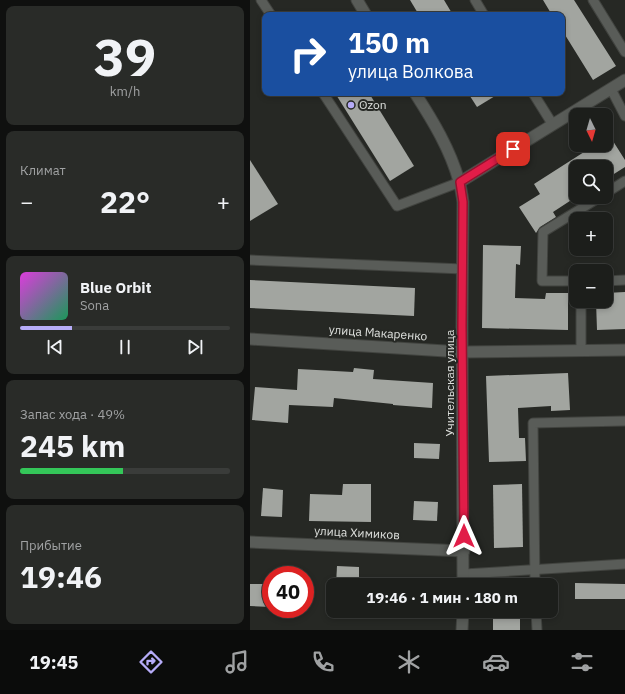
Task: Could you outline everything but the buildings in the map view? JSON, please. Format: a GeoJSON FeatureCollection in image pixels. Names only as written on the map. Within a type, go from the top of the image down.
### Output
{"type":"FeatureCollection","features":[{"type":"Feature","properties":{"kind":"street"},"geometry":{"type":"LineString","coordinates":[[357,0],[364,12]]}},
{"type":"Feature","properties":{"kind":"street"},"geometry":{"type":"LineString","coordinates":[[460,182],[625,80]]}},
{"type":"Feature","properties":{"kind":"street","name":"Учительская улица"},"geometry":{"type":"LineString","coordinates":[[417,96],[436,127],[450,156],[460,182],[463,202],[462,352],[464,578]]}},
{"type":"Feature","properties":{"kind":"street","name":"улица Макаренко"},"geometry":{"type":"LineString","coordinates":[[250,339],[462,352],[625,350]]}},
{"type":"Feature","properties":{"kind":"street","name":"улица Химиков"},"geometry":{"type":"LineString","coordinates":[[250,542],[464,551]]}},
{"type":"Feature","properties":{"kind":"street"},"geometry":{"type":"LineString","coordinates":[[462,630],[463,618]]}},
{"type":"Feature","properties":{"kind":"lane"},"geometry":{"type":"LineString","coordinates":[[261,0],[269,12]]}},
{"type":"Feature","properties":{"kind":"lane"},"geometry":{"type":"LineString","coordinates":[[475,0],[482,12]]}},
{"type":"Feature","properties":{"kind":"lane"},"geometry":{"type":"LineString","coordinates":[[593,0],[625,52]]}},
{"type":"Feature","properties":{"kind":"lane"},"geometry":{"type":"LineString","coordinates":[[611,89],[625,116]]}},
{"type":"Feature","properties":{"kind":"lane"},"geometry":{"type":"LineString","coordinates":[[325,96],[397,206],[460,182]]}},
{"type":"Feature","properties":{"kind":"lane"},"geometry":{"type":"LineString","coordinates":[[535,96],[553,125]]}},
{"type":"Feature","properties":{"kind":"lane"},"geometry":{"type":"LineString","coordinates":[[613,189],[625,181]]}},
{"type":"Feature","properties":{"kind":"lane"},"geometry":{"type":"LineString","coordinates":[[569,281],[542,281],[543,232],[589,204]]}},
{"type":"Feature","properties":{"kind":"lane"},"geometry":{"type":"LineString","coordinates":[[250,260],[463,269]]}},
{"type":"Feature","properties":{"kind":"lane"},"geometry":{"type":"LineString","coordinates":[[613,280],[625,280]]}},
{"type":"Feature","properties":{"kind":"lane"},"geometry":{"type":"LineString","coordinates":[[581,308],[581,350]]}},
{"type":"Feature","properties":{"kind":"lane"},"geometry":{"type":"LineString","coordinates":[[535,578],[534,423],[625,421]]}},
{"type":"Feature","properties":{"kind":"lane"},"geometry":{"type":"LineString","coordinates":[[471,578],[535,569],[625,564]]}},
{"type":"Feature","properties":{"kind":"lane"},"geometry":{"type":"LineString","coordinates":[[536,618],[537,630]]}},
{"type":"Feature","properties":{"kind":"place","name":"Ozon"},"geometry":{"type":"Point","coordinates":[351,105]}},
{"type":"Feature","properties":{"kind":"route"},"geometry":{"type":"LineString","coordinates":[[464,536],[462,326],[463,202],[460,182],[513,149]]}}]}
